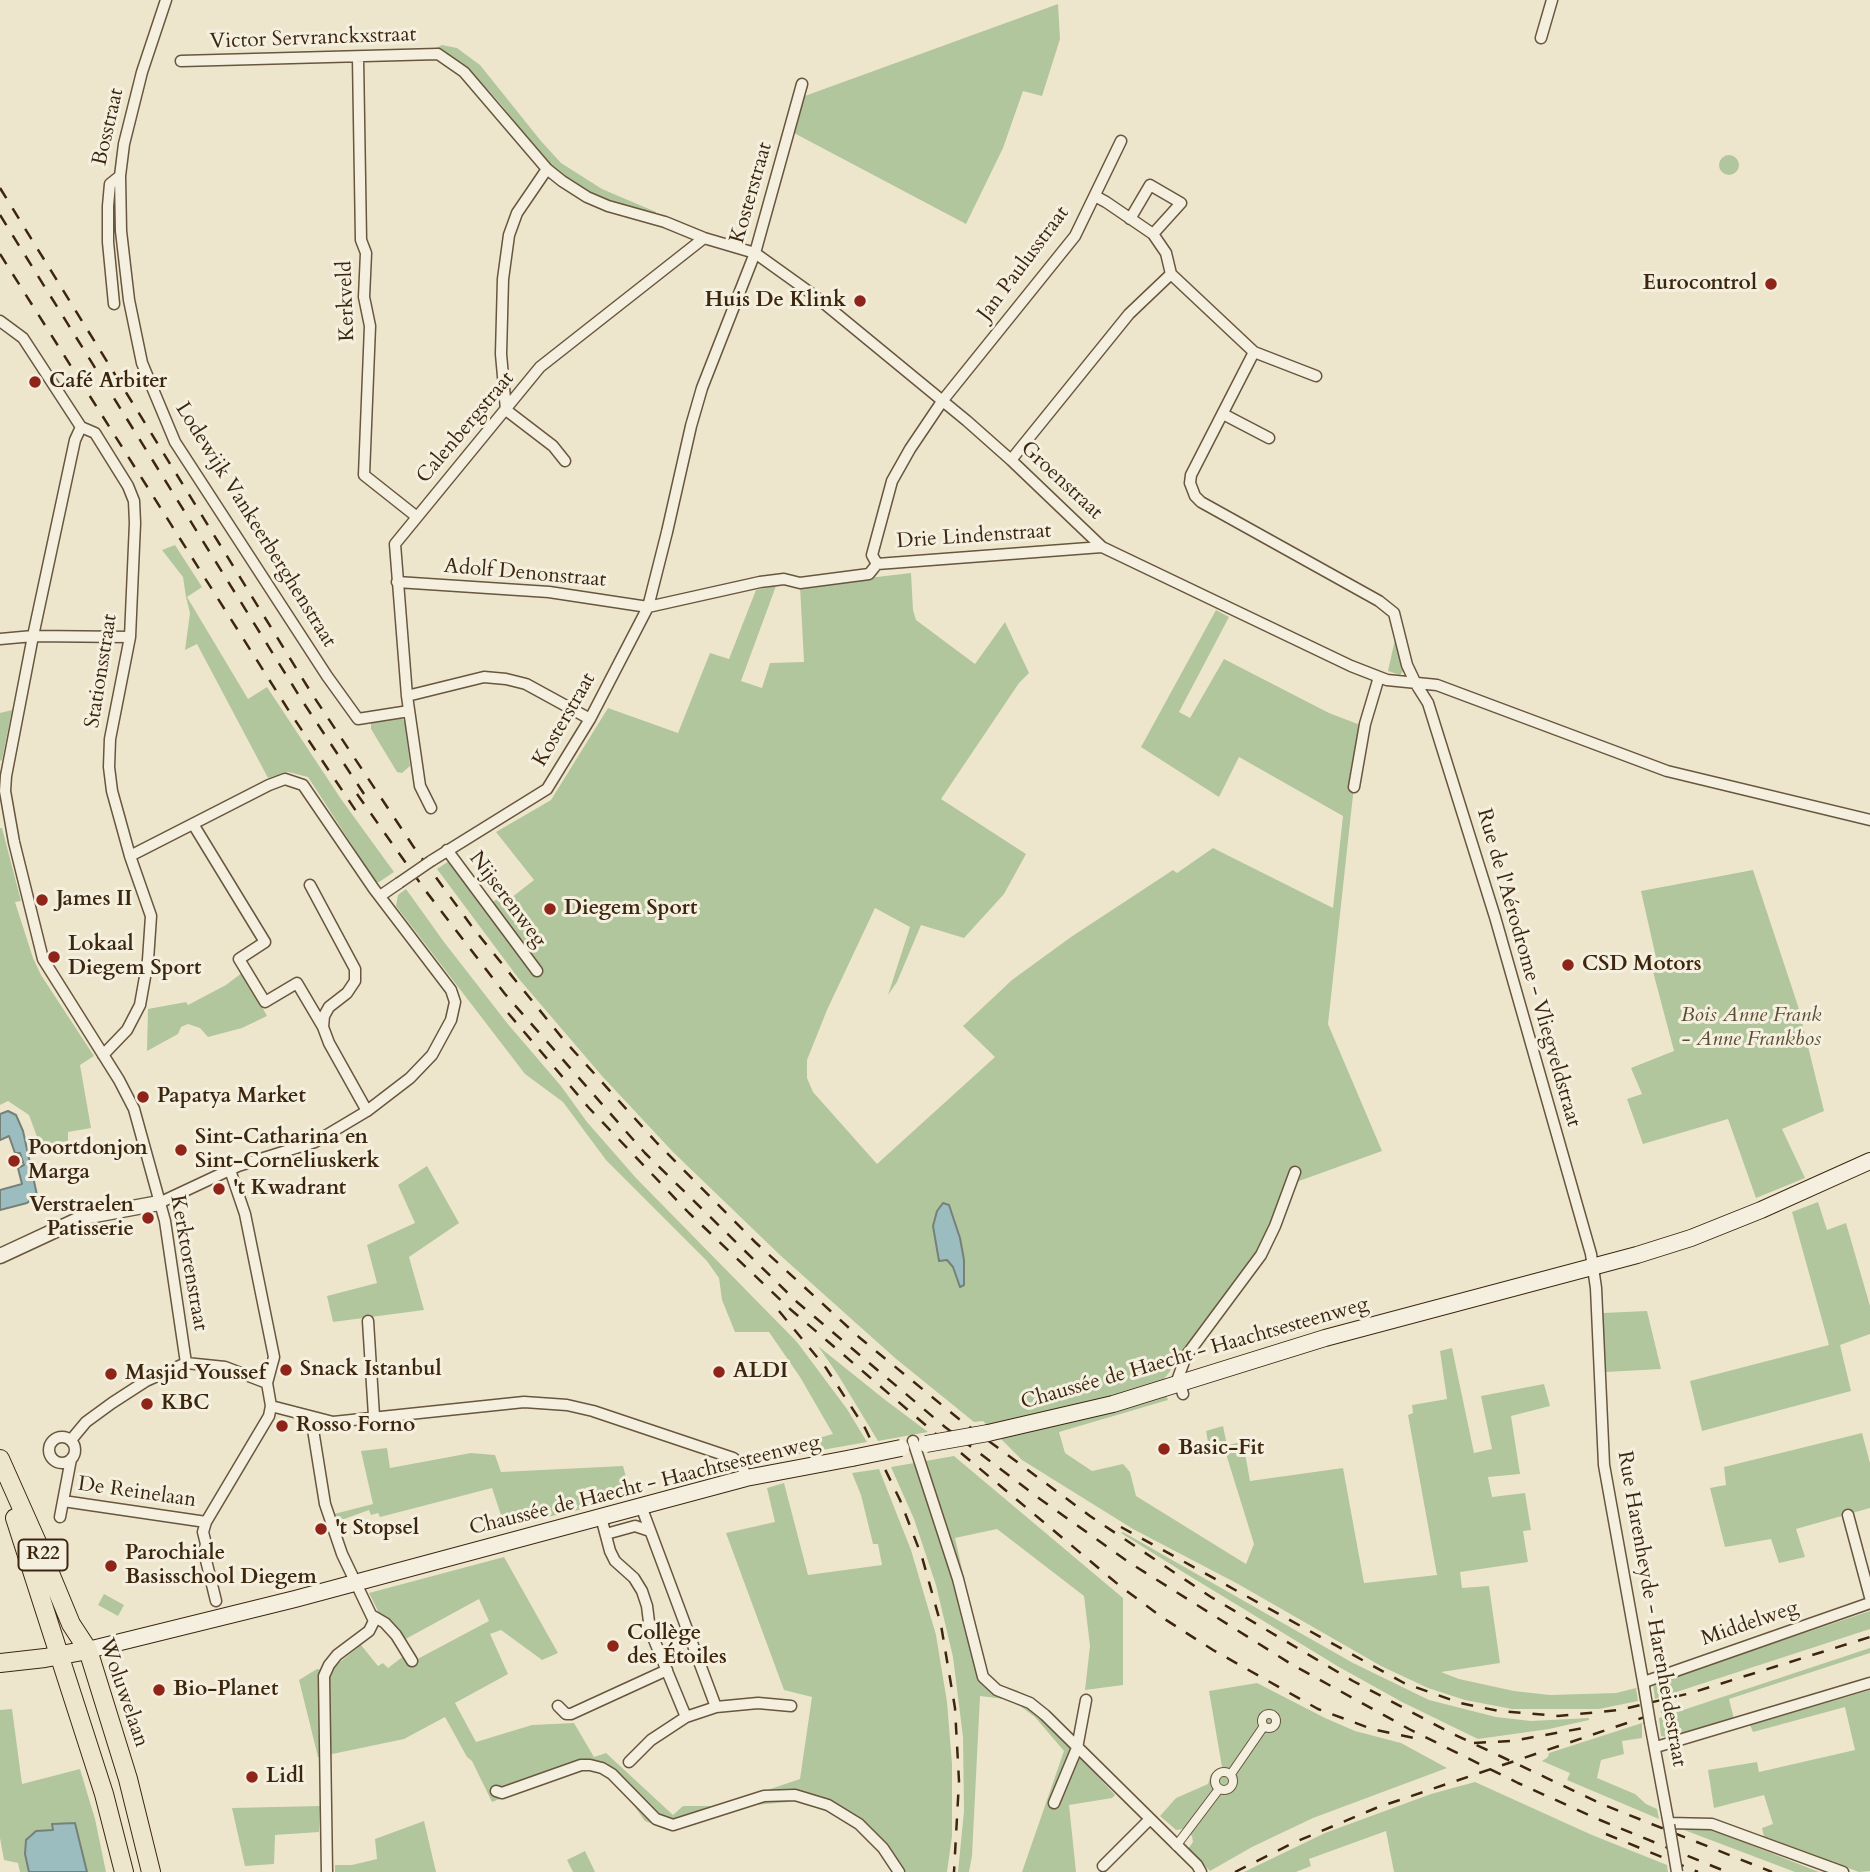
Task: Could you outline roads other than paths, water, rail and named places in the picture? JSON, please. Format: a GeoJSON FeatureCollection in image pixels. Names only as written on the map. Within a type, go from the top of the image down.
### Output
{"type":"FeatureCollection","features":[{"type":"Feature","properties":{"kind":"main road","name":"Chaussée de Haecht - Haachtsesteenweg"},"geometry":{"type":"LineString","coordinates":[[88,1650],[746,1478],[915,1449],[1181,1389],[1325,1338],[1593,1267],[1691,1238],[1820,1185],[1870,1161]]}},
{"type":"Feature","properties":{"kind":"main road","name":"Woluwelaan"},"geometry":{"type":"LineString","coordinates":[[0,1459],[71,1624],[88,1650],[128,1779],[151,1872]]}},
{"type":"Feature","properties":{"kind":"main road","name":"R22"},"geometry":{"type":"LineString","coordinates":[[0,1481],[23,1539],[104,1794],[124,1872]]}},
{"type":"Feature","properties":{"kind":"main road"},"geometry":{"type":"LineString","coordinates":[[0,1663],[88,1650]]}},
{"type":"Feature","properties":{"kind":"street","name":"Bosstraat"},"geometry":{"type":"LineString","coordinates":[[114,304],[107,242],[110,184],[120,176],[124,144],[142,72],[166,0]]}},
{"type":"Feature","properties":{"kind":"street"},"geometry":{"type":"LineString","coordinates":[[1541,38],[1552,0]]}},
{"type":"Feature","properties":{"kind":"street","name":"Victor Servranckxstraat"},"geometry":{"type":"LineString","coordinates":[[181,61],[438,54],[464,72],[482,90],[547,169],[587,197],[755,253]]}},
{"type":"Feature","properties":{"kind":"street","name":"Kerkveld"},"geometry":{"type":"LineString","coordinates":[[358,58],[361,240],[366,253],[364,297],[370,326],[364,475],[417,517]]}},
{"type":"Feature","properties":{"kind":"street","name":"Kosterstraat"},"geometry":{"type":"LineString","coordinates":[[380,896],[447,850],[547,789],[590,719],[648,607],[702,388],[755,253],[802,83]]}},
{"type":"Feature","properties":{"kind":"street","name":"Jan Paulusstraat"},"geometry":{"type":"LineString","coordinates":[[877,564],[872,555],[892,481],[910,449],[943,400],[1075,236],[1121,141]]}},
{"type":"Feature","properties":{"kind":"street"},"geometry":{"type":"LineString","coordinates":[[547,169],[517,213],[509,234],[505,257],[501,354],[506,410],[553,446],[565,461]]}},
{"type":"Feature","properties":{"kind":"street","name":"Lodewijk Vankeerberghenstraat"},"geometry":{"type":"LineString","coordinates":[[120,176],[121,231],[134,333],[142,363],[175,442],[327,676],[358,719],[409,711]]}},
{"type":"Feature","properties":{"kind":"street"},"geometry":{"type":"LineString","coordinates":[[1130,219],[1150,185],[1181,203],[1153,234]]}},
{"type":"Feature","properties":{"kind":"street"},"geometry":{"type":"LineString","coordinates":[[1095,196],[1153,234],[1166,253],[1171,274],[1254,352],[1316,376]]}},
{"type":"Feature","properties":{"kind":"street","name":"Calenbergstraat"},"geometry":{"type":"LineString","coordinates":[[431,808],[421,786],[407,696],[396,544],[540,367],[704,238]]}},
{"type":"Feature","properties":{"kind":"street","name":"Groenstraat"},"geometry":{"type":"LineString","coordinates":[[755,253],[815,296],[943,400],[1011,460],[1102,547],[1379,677],[1437,685],[1667,771],[1870,820]]}},
{"type":"Feature","properties":{"kind":"street"},"geometry":{"type":"LineString","coordinates":[[1011,460],[1129,314],[1171,274]]}},
{"type":"Feature","properties":{"kind":"street","name":"Stationsstraat"},"geometry":{"type":"LineString","coordinates":[[0,321],[23,338],[81,427],[95,433],[128,486],[134,501],[130,638],[110,739],[109,767],[112,791],[150,916],[145,980],[140,1005],[134,1020],[103,1055]]}},
{"type":"Feature","properties":{"kind":"street"},"geometry":{"type":"LineString","coordinates":[[1254,352],[1223,414],[1269,438]]}},
{"type":"Feature","properties":{"kind":"street","name":"Rue de l'Aérodrome - Vliegveldstraat"},"geometry":{"type":"LineString","coordinates":[[1223,414],[1191,475],[1190,483],[1195,496],[1201,502],[1379,601],[1394,612],[1407,665],[1428,703],[1491,903],[1593,1267]]}},
{"type":"Feature","properties":{"kind":"street","name":"Kerktorenstraat"},"geometry":{"type":"LineString","coordinates":[[81,427],[75,440],[3,788],[39,949],[51,974],[130,1099],[165,1221],[186,1363]]}},
{"type":"Feature","properties":{"kind":"street","name":"Drie Lindenstraat"},"geometry":{"type":"LineString","coordinates":[[648,607],[760,582],[785,579],[800,583],[869,574],[877,564],[1102,547]]}},
{"type":"Feature","properties":{"kind":"street","name":"Adolf Denonstraat"},"geometry":{"type":"LineString","coordinates":[[397,582],[549,592],[648,607]]}},
{"type":"Feature","properties":{"kind":"street"},"geometry":{"type":"LineString","coordinates":[[0,639],[33,636],[130,638]]}},
{"type":"Feature","properties":{"kind":"street"},"geometry":{"type":"LineString","coordinates":[[407,696],[484,677],[506,679],[526,684],[590,719]]}},
{"type":"Feature","properties":{"kind":"street"},"geometry":{"type":"LineString","coordinates":[[1354,787],[1365,724],[1379,677]]}},
{"type":"Feature","properties":{"kind":"street"},"geometry":{"type":"LineString","coordinates":[[0,1256],[84,1217],[159,1203],[230,1170],[315,1142],[367,1111],[410,1078],[432,1055],[451,1020],[455,1002],[452,990],[380,896],[303,785],[285,779],[130,856]]}},
{"type":"Feature","properties":{"kind":"street"},"geometry":{"type":"LineString","coordinates":[[192,824],[265,942],[239,959],[265,1002],[297,983],[367,1111]]}},
{"type":"Feature","properties":{"kind":"street","name":"Nijserenweg"},"geometry":{"type":"LineString","coordinates":[[447,850],[537,971]]}},
{"type":"Feature","properties":{"kind":"street"},"geometry":{"type":"LineString","coordinates":[[310,885],[355,969],[355,981],[346,993],[329,1007],[324,1016],[323,1027]]}},
{"type":"Feature","properties":{"kind":"street"},"geometry":{"type":"LineString","coordinates":[[230,1170],[245,1214],[274,1357],[267,1383],[271,1406],[333,1422],[524,1402],[545,1403],[593,1411],[733,1458],[742,1465],[746,1478]]}},
{"type":"Feature","properties":{"kind":"street"},"geometry":{"type":"LineString","coordinates":[[1181,1389],[1178,1378],[1186,1356],[1261,1255],[1275,1226],[1294,1171]]}},
{"type":"Feature","properties":{"kind":"street","name":"Rue Harenheyde - Harenheidestraat"},"geometry":{"type":"LineString","coordinates":[[1593,1267],[1604,1465],[1677,1872]]}},
{"type":"Feature","properties":{"kind":"street"},"geometry":{"type":"LineString","coordinates":[[368,1321],[374,1416]]}},
{"type":"Feature","properties":{"kind":"street"},"geometry":{"type":"LineString","coordinates":[[71,1440],[86,1422],[111,1403],[146,1381],[186,1363],[225,1367],[267,1383]]}},
{"type":"Feature","properties":{"kind":"street","name":"De Reinelaan"},"geometry":{"type":"LineString","coordinates":[[216,1601],[204,1552],[206,1544],[203,1532],[206,1522],[269,1416],[271,1406]]}},
{"type":"Feature","properties":{"kind":"street"},"geometry":{"type":"LineString","coordinates":[[311,1417],[325,1504],[355,1582],[373,1616],[396,1634],[412,1661]]}},
{"type":"Feature","properties":{"kind":"street"},"geometry":{"type":"LineString","coordinates":[[60,1517],[71,1459],[75,1451],[71,1440],[63,1437],[56,1439],[50,1450],[52,1457],[65,1462],[71,1459]]}},
{"type":"Feature","properties":{"kind":"street"},"geometry":{"type":"LineString","coordinates":[[915,1449],[958,1579],[983,1677],[997,1690],[1030,1703],[1199,1868]]}},
{"type":"Feature","properties":{"kind":"street","name":"De Reinelaan"},"geometry":{"type":"LineString","coordinates":[[63,1501],[206,1522]]}},
{"type":"Feature","properties":{"kind":"street"},"geometry":{"type":"LineString","coordinates":[[641,1506],[716,1707]]}},
{"type":"Feature","properties":{"kind":"street"},"geometry":{"type":"LineString","coordinates":[[1848,1515],[1870,1597]]}},
{"type":"Feature","properties":{"kind":"street"},"geometry":{"type":"LineString","coordinates":[[600,1517],[615,1561],[634,1578],[642,1591],[650,1630],[686,1717]]}},
{"type":"Feature","properties":{"kind":"street"},"geometry":{"type":"LineString","coordinates":[[606,1534],[635,1526],[650,1531]]}},
{"type":"Feature","properties":{"kind":"street"},"geometry":{"type":"LineString","coordinates":[[1857,1550],[1870,1547]]}},
{"type":"Feature","properties":{"kind":"street","name":"Middelweg"},"geometry":{"type":"LineString","coordinates":[[1644,1684],[1870,1603]]}},
{"type":"Feature","properties":{"kind":"street"},"geometry":{"type":"LineString","coordinates":[[327,1872],[324,1676],[337,1654],[371,1628],[373,1616]]}},
{"type":"Feature","properties":{"kind":"street"},"geometry":{"type":"LineString","coordinates":[[558,1706],[560,1710],[571,1714],[667,1670]]}},
{"type":"Feature","properties":{"kind":"street"},"geometry":{"type":"LineString","coordinates":[[1656,1747],[1870,1683]]}},
{"type":"Feature","properties":{"kind":"street"},"geometry":{"type":"LineString","coordinates":[[1054,1803],[1077,1748],[1086,1700]]}},
{"type":"Feature","properties":{"kind":"street"},"geometry":{"type":"LineString","coordinates":[[629,1762],[651,1741],[686,1717],[716,1707],[758,1703],[791,1706]]}},
{"type":"Feature","properties":{"kind":"street"},"geometry":{"type":"LineString","coordinates":[[1176,1846],[1219,1789],[1216,1776],[1225,1772],[1231,1774],[1264,1727],[1263,1718],[1266,1715],[1273,1716],[1279,1708]]}},
{"type":"Feature","properties":{"kind":"street"},"geometry":{"type":"LineString","coordinates":[[496,1791],[502,1793],[581,1765],[590,1765],[612,1774],[656,1819],[673,1825],[764,1796],[795,1795],[828,1805],[859,1824],[883,1848],[899,1872]]}},
{"type":"Feature","properties":{"kind":"street"},"geometry":{"type":"LineString","coordinates":[[1104,1866],[1149,1820]]}},
{"type":"Feature","properties":{"kind":"street"},"geometry":{"type":"LineString","coordinates":[[1669,1824],[1712,1824],[1843,1872]]}},
{"type":"Feature","properties":{"kind":"water"},"geometry":{"type":"Polygon","coordinates":[[[8,1111],[16,1115],[23,1131],[37,1195],[27,1203],[0,1210],[0,1190],[22,1184],[18,1168],[24,1165],[20,1153],[15,1153],[9,1136],[0,1140],[0,1114],[8,1111]]]}},
{"type":"Feature","properties":{"kind":"water"},"geometry":{"type":"Polygon","coordinates":[[[943,1203],[949,1205],[960,1238],[964,1260],[964,1285],[960,1287],[953,1267],[947,1260],[939,1261],[933,1226],[937,1211],[943,1203]]]}},
{"type":"Feature","properties":{"kind":"water"},"geometry":{"type":"Polygon","coordinates":[[[75,1823],[87,1872],[29,1872],[25,1854],[26,1840],[36,1831],[53,1830],[52,1824],[75,1823]]]}},
{"type":"Feature","properties":{"kind":"railway"},"geometry":{"type":"LineString","coordinates":[[0,188],[312,694],[413,846],[473,928],[563,1039],[657,1143],[755,1242],[860,1338],[959,1419],[1090,1516],[1211,1597],[1353,1681],[1449,1732],[1604,1805],[1772,1872]]}},
{"type":"Feature","properties":{"kind":"railway"},"geometry":{"type":"LineString","coordinates":[[0,215],[303,702],[368,800]]}},
{"type":"Feature","properties":{"kind":"railway"},"geometry":{"type":"LineString","coordinates":[[0,254],[289,711],[358,814]]}},
{"type":"Feature","properties":{"kind":"railway"},"geometry":{"type":"LineString","coordinates":[[357,794],[425,890],[505,994],[645,1153],[797,1302],[945,1427],[1130,1563],[1291,1664],[1409,1729],[1518,1783],[1727,1872]]}},
{"type":"Feature","properties":{"kind":"railway"},"geometry":{"type":"LineString","coordinates":[[508,1013],[589,1108],[689,1213],[790,1309],[936,1434]]}},
{"type":"Feature","properties":{"kind":"railway"},"geometry":{"type":"LineString","coordinates":[[779,1311],[826,1368],[865,1428],[900,1500],[922,1557],[941,1625],[955,1708],[959,1781],[954,1872]]}},
{"type":"Feature","properties":{"kind":"railway"},"geometry":{"type":"LineString","coordinates":[[961,1453],[1120,1586],[1213,1650],[1318,1709],[1372,1729],[1419,1739]]}},
{"type":"Feature","properties":{"kind":"railway"},"geometry":{"type":"LineString","coordinates":[[1121,1527],[1404,1683],[1460,1703],[1499,1711],[1558,1716],[1619,1710],[1691,1693],[1870,1637]]}},
{"type":"Feature","properties":{"kind":"railway"},"geometry":{"type":"LineString","coordinates":[[1235,1872],[1293,1843],[1376,1808],[1683,1704]]}},
{"type":"Feature","properties":{"kind":"railway"},"geometry":{"type":"LineString","coordinates":[[1474,1743],[1512,1741],[1589,1727]]}},
{"type":"Feature","properties":{"kind":"railway"},"geometry":{"type":"LineString","coordinates":[[1606,1834],[1698,1872]]}},
{"type":"Feature","properties":{"kind":"place","name":"Eurocontrol"},"geometry":{"type":"Point","coordinates":[1771,284]}},
{"type":"Feature","properties":{"kind":"place","name":"Huis De Klink"},"geometry":{"type":"Point","coordinates":[860,301]}},
{"type":"Feature","properties":{"kind":"place","name":"Café Arbiter"},"geometry":{"type":"Point","coordinates":[35,382]}},
{"type":"Feature","properties":{"kind":"place","name":"James II"},"geometry":{"type":"Point","coordinates":[42,900]}},
{"type":"Feature","properties":{"kind":"place","name":"Diegem Sport"},"geometry":{"type":"Point","coordinates":[550,909]}},
{"type":"Feature","properties":{"kind":"place","name":"Lokaal Diegem Sport"},"geometry":{"type":"Point","coordinates":[54,957]}},
{"type":"Feature","properties":{"kind":"place","name":"CSD Motors"},"geometry":{"type":"Point","coordinates":[1568,965]}},
{"type":"Feature","properties":{"kind":"place","name":"Papatya Market"},"geometry":{"type":"Point","coordinates":[143,1097]}},
{"type":"Feature","properties":{"kind":"place","name":"Sint-Catharina en Sint-Corneliuskerk"},"geometry":{"type":"Point","coordinates":[181,1150]}},
{"type":"Feature","properties":{"kind":"place","name":"Poortdonjon Marga"},"geometry":{"type":"Point","coordinates":[14,1161]}},
{"type":"Feature","properties":{"kind":"place","name":"'t Kwadrant"},"geometry":{"type":"Point","coordinates":[219,1189]}},
{"type":"Feature","properties":{"kind":"place","name":"Verstraelen Patisserie"},"geometry":{"type":"Point","coordinates":[148,1218]}},
{"type":"Feature","properties":{"kind":"place","name":"Snack Istanbul"},"geometry":{"type":"Point","coordinates":[286,1370]}},
{"type":"Feature","properties":{"kind":"place","name":"ALDI"},"geometry":{"type":"Point","coordinates":[719,1372]}},
{"type":"Feature","properties":{"kind":"place","name":"Masjid Youssef"},"geometry":{"type":"Point","coordinates":[111,1374]}},
{"type":"Feature","properties":{"kind":"place","name":"KBC"},"geometry":{"type":"Point","coordinates":[147,1404]}},
{"type":"Feature","properties":{"kind":"place","name":"Rosso Forno"},"geometry":{"type":"Point","coordinates":[282,1426]}},
{"type":"Feature","properties":{"kind":"place","name":"Basic-Fit"},"geometry":{"type":"Point","coordinates":[1164,1449]}},
{"type":"Feature","properties":{"kind":"place","name":"'t Stopsel"},"geometry":{"type":"Point","coordinates":[321,1529]}},
{"type":"Feature","properties":{"kind":"place","name":"Parochiale Basisschool Diegem"},"geometry":{"type":"Point","coordinates":[111,1566]}},
{"type":"Feature","properties":{"kind":"place","name":"Collège des Étoiles"},"geometry":{"type":"Point","coordinates":[613,1646]}},
{"type":"Feature","properties":{"kind":"place","name":"Bio-Planet"},"geometry":{"type":"Point","coordinates":[159,1690]}},
{"type":"Feature","properties":{"kind":"place","name":"Lidl"},"geometry":{"type":"Point","coordinates":[252,1777]}},
{"type":"Feature","properties":{"kind":"park label","name":"Bois Anne Frank - Anne Frankbos"},"geometry":{"type":"Point","coordinates":[1751,1028]}}]}
